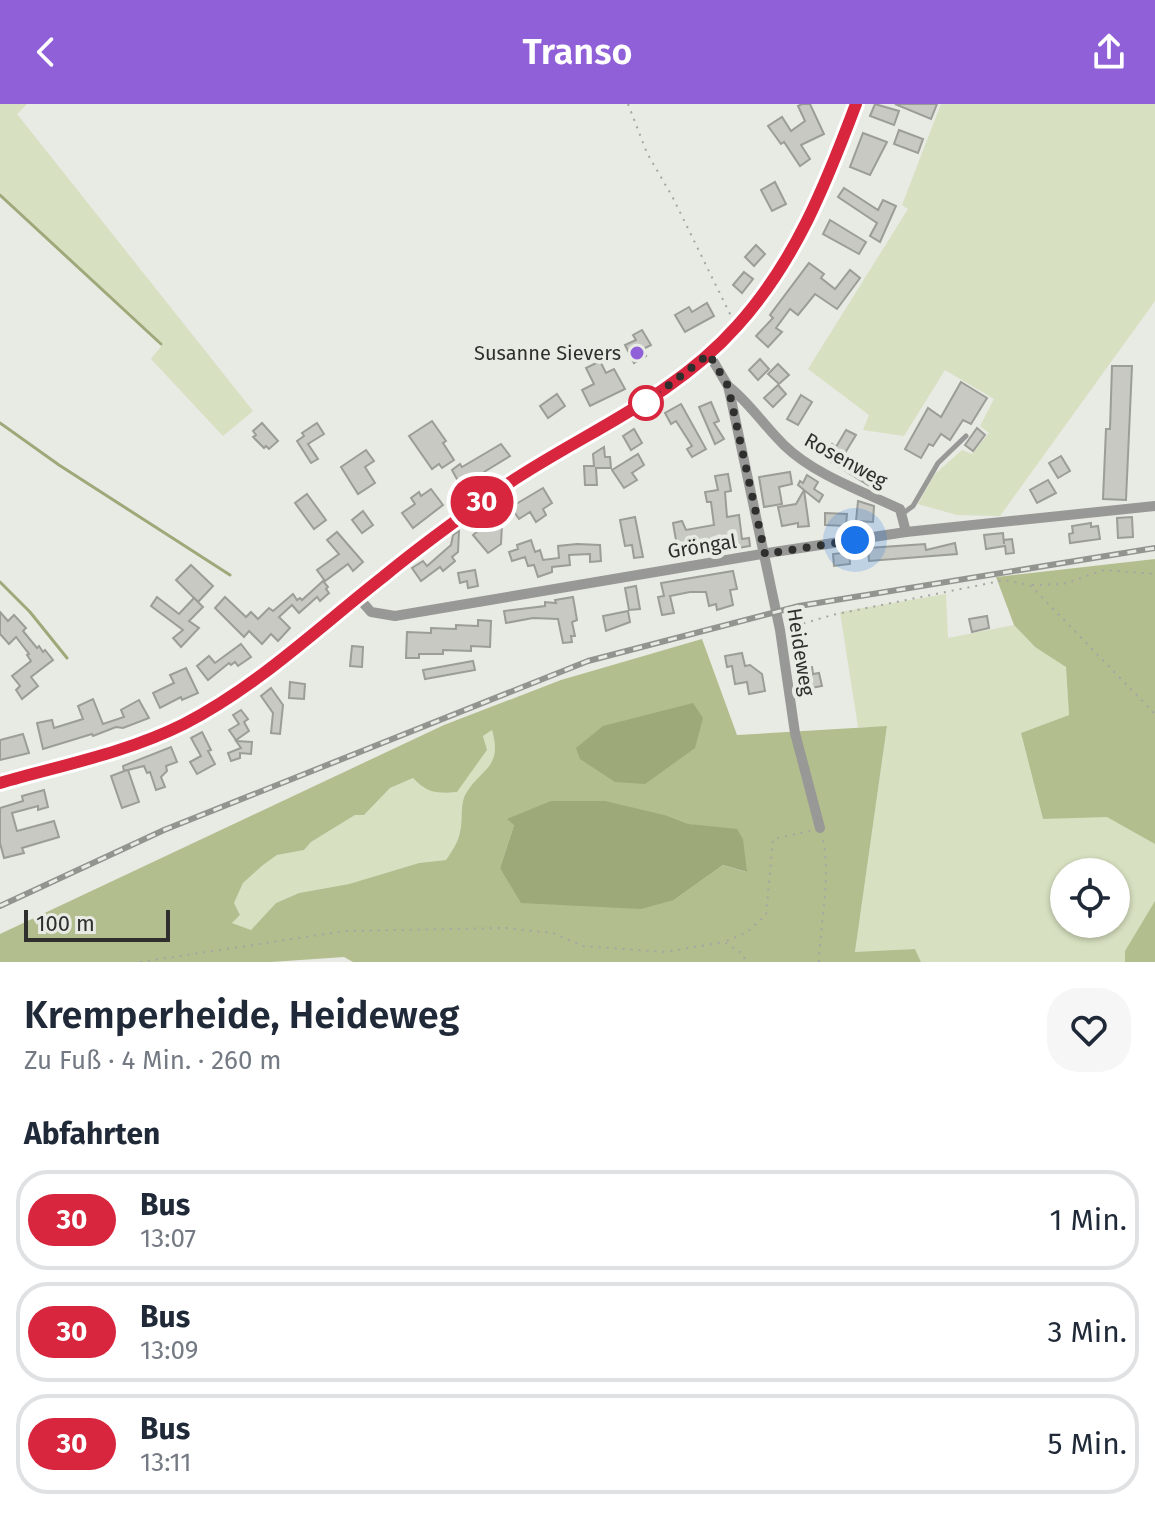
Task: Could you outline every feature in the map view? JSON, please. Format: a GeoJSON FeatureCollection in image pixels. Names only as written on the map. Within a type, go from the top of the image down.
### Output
{"type":"FeatureCollection","features":[{"type":"Feature","properties":{"kind":"main road"},"geometry":{"type":"LineString","coordinates":[[0,783],[113,752],[183,724],[248,685],[358,597],[511,482],[647,403],[709,354],[765,293],[805,229],[856,104]]}},
{"type":"Feature","properties":{"kind":"street","name":"Heideweg"},"geometry":{"type":"LineString","coordinates":[[709,354],[728,386],[780,630],[795,733],[820,828]]}},
{"type":"Feature","properties":{"kind":"street","name":"Rosenweg"},"geometry":{"type":"LineString","coordinates":[[728,386],[786,447],[828,475],[900,509],[902,515]]}},
{"type":"Feature","properties":{"kind":"street","name":"Gröngal"},"geometry":{"type":"LineString","coordinates":[[358,597],[371,612],[395,616],[906,532],[1155,506]]}},
{"type":"Feature","properties":{"kind":"street"},"geometry":{"type":"LineString","coordinates":[[902,515],[906,532]]}},
{"type":"Feature","properties":{"kind":"lane"},"geometry":{"type":"LineString","coordinates":[[902,515],[913,506],[938,463],[966,436]]}},
{"type":"Feature","properties":{"kind":"path"},"geometry":{"type":"LineString","coordinates":[[628,104],[647,153],[673,198],[737,327]]}},
{"type":"Feature","properties":{"kind":"path"},"geometry":{"type":"LineString","coordinates":[[780,630],[832,615],[1005,580],[1030,585],[1063,584],[1104,570],[1155,574]]}},
{"type":"Feature","properties":{"kind":"path"},"geometry":{"type":"LineString","coordinates":[[1030,585],[1155,714]]}},
{"type":"Feature","properties":{"kind":"path"},"geometry":{"type":"LineString","coordinates":[[140,962],[345,931],[505,928],[553,933],[583,946],[665,952],[724,942],[747,932],[766,915],[773,839],[820,828],[825,846],[825,879],[819,962]]}},
{"type":"Feature","properties":{"kind":"path"},"geometry":{"type":"LineString","coordinates":[[724,942],[743,954],[746,962]]}},
{"type":"Feature","properties":{"kind":"shaded area"},"geometry":{"type":"Polygon","coordinates":[[[0,104],[27,104],[17,114],[253,411],[223,436],[151,359],[163,344],[0,193],[0,104]]]}},
{"type":"Feature","properties":{"kind":"shaded area"},"geometry":{"type":"Polygon","coordinates":[[[941,104],[1155,104],[1155,301],[1000,516],[957,515],[918,504],[934,475],[962,450],[972,454],[989,433],[980,426],[994,399],[945,370],[904,436],[863,430],[869,415],[808,369],[908,209],[902,205],[941,104]]]}},
{"type":"Feature","properties":{"kind":"shaded area"},"geometry":{"type":"Polygon","coordinates":[[[1155,559],[1155,844],[1107,817],[1043,819],[1021,733],[1069,715],[1066,667],[1035,647],[1014,625],[996,577],[1155,559]]]}},
{"type":"Feature","properties":{"kind":"shaded area"},"geometry":{"type":"Polygon","coordinates":[[[946,594],[948,638],[1014,625],[1035,647],[1066,666],[1069,715],[1021,733],[1043,819],[1107,816],[1155,844],[1155,901],[1126,951],[1125,962],[921,962],[915,949],[855,953],[887,727],[858,727],[840,612],[946,594]]]}},
{"type":"Feature","properties":{"kind":"shaded area"},"geometry":{"type":"Polygon","coordinates":[[[702,639],[737,735],[887,726],[855,952],[915,949],[921,962],[353,962],[344,957],[271,962],[0,962],[0,934],[444,725],[561,680],[702,639]],[[492,730],[483,736],[487,750],[457,792],[433,791],[413,778],[390,788],[364,815],[355,815],[311,842],[304,850],[277,855],[263,865],[243,883],[234,903],[240,915],[232,923],[251,930],[276,903],[299,893],[349,884],[419,863],[446,860],[459,836],[465,795],[493,760],[495,743],[492,730]],[[668,816],[514,825],[500,868],[674,900],[723,865],[746,872],[704,827],[668,816]]]}},
{"type":"Feature","properties":{"kind":"shaded area"},"geometry":{"type":"Polygon","coordinates":[[[693,703],[703,718],[695,748],[645,784],[615,782],[580,759],[576,748],[603,726],[693,703]]]}},
{"type":"Feature","properties":{"kind":"shaded area"},"geometry":{"type":"Polygon","coordinates":[[[492,730],[495,743],[493,760],[465,795],[459,836],[446,860],[419,863],[349,884],[299,893],[276,903],[251,930],[232,923],[240,915],[234,903],[243,883],[263,865],[277,855],[304,850],[311,842],[355,815],[364,815],[390,788],[413,778],[433,791],[457,792],[487,750],[483,736],[492,730]]]}},
{"type":"Feature","properties":{"kind":"shaded area"},"geometry":{"type":"Polygon","coordinates":[[[551,801],[605,801],[689,824],[737,829],[743,839],[747,872],[723,865],[674,900],[641,909],[521,903],[500,868],[514,825],[507,819],[551,801]]]}},
{"type":"Feature","properties":{"kind":"shaded area"},"geometry":{"type":"Polygon","coordinates":[[[1155,901],[1155,962],[1125,962],[1125,951],[1155,901]]]}},
{"type":"Feature","properties":{"kind":"building"},"geometry":{"type":"Polygon","coordinates":[[[810,104],[824,134],[801,145],[810,159],[800,166],[784,142],[781,144],[768,126],[782,117],[791,131],[805,121],[798,106],[810,104]]]}},
{"type":"Feature","properties":{"kind":"building"},"geometry":{"type":"Polygon","coordinates":[[[875,104],[899,111],[894,125],[870,116],[875,104]]]}},
{"type":"Feature","properties":{"kind":"building"},"geometry":{"type":"Polygon","coordinates":[[[895,104],[937,104],[931,119],[895,104]]]}},
{"type":"Feature","properties":{"kind":"building"},"geometry":{"type":"Polygon","coordinates":[[[899,130],[923,139],[918,153],[894,144],[899,130]]]}},
{"type":"Feature","properties":{"kind":"building"},"geometry":{"type":"Polygon","coordinates":[[[863,133],[887,142],[870,175],[850,167],[863,133]]]}},
{"type":"Feature","properties":{"kind":"building"},"geometry":{"type":"Polygon","coordinates":[[[775,182],[786,204],[772,211],[761,190],[775,182]]]}},
{"type":"Feature","properties":{"kind":"building"},"geometry":{"type":"Polygon","coordinates":[[[844,188],[878,210],[883,200],[896,206],[880,242],[870,236],[877,223],[838,197],[844,188]]]}},
{"type":"Feature","properties":{"kind":"building"},"geometry":{"type":"Polygon","coordinates":[[[830,220],[866,242],[859,254],[823,234],[830,220]]]}},
{"type":"Feature","properties":{"kind":"building"},"geometry":{"type":"Polygon","coordinates":[[[756,245],[765,254],[754,266],[745,257],[756,245]]]}},
{"type":"Feature","properties":{"kind":"building"},"geometry":{"type":"Polygon","coordinates":[[[809,263],[824,274],[821,278],[835,289],[850,270],[860,278],[837,309],[815,294],[798,315],[790,309],[776,328],[782,332],[768,347],[756,336],[773,318],[770,315],[809,263]]]}},
{"type":"Feature","properties":{"kind":"building"},"geometry":{"type":"Polygon","coordinates":[[[744,272],[753,279],[742,293],[733,285],[744,272]]]}},
{"type":"Feature","properties":{"kind":"building"},"geometry":{"type":"Polygon","coordinates":[[[707,303],[714,316],[685,332],[675,315],[689,307],[692,312],[707,303]]]}},
{"type":"Feature","properties":{"kind":"building","name":"Susanne Sievers"},"geometry":{"type":"Polygon","coordinates":[[[642,330],[651,345],[643,349],[646,356],[634,363],[625,345],[636,340],[633,335],[642,330]]]}},
{"type":"Feature","properties":{"kind":"building"},"geometry":{"type":"Polygon","coordinates":[[[760,359],[769,369],[758,380],[749,370],[760,359]]]}},
{"type":"Feature","properties":{"kind":"building"},"geometry":{"type":"Polygon","coordinates":[[[600,361],[606,373],[614,369],[625,389],[590,406],[582,390],[594,384],[586,368],[600,361]]]}},
{"type":"Feature","properties":{"kind":"building"},"geometry":{"type":"Polygon","coordinates":[[[778,364],[789,375],[779,384],[768,374],[778,364]]]}},
{"type":"Feature","properties":{"kind":"building"},"geometry":{"type":"Polygon","coordinates":[[[1112,366],[1132,366],[1126,500],[1103,499],[1112,366]]]}},
{"type":"Feature","properties":{"kind":"building"},"geometry":{"type":"Polygon","coordinates":[[[961,382],[987,398],[971,424],[963,420],[950,440],[941,434],[933,446],[929,444],[921,458],[905,449],[928,408],[941,417],[961,382]]]}},
{"type":"Feature","properties":{"kind":"building"},"geometry":{"type":"Polygon","coordinates":[[[778,385],[786,394],[773,407],[764,398],[778,385]]]}},
{"type":"Feature","properties":{"kind":"building"},"geometry":{"type":"Polygon","coordinates":[[[557,394],[565,406],[548,418],[540,406],[557,394]]]}},
{"type":"Feature","properties":{"kind":"building"},"geometry":{"type":"Polygon","coordinates":[[[801,395],[812,402],[798,425],[787,419],[801,395]]]}},
{"type":"Feature","properties":{"kind":"building"},"geometry":{"type":"Polygon","coordinates":[[[711,402],[719,421],[714,423],[724,439],[715,444],[699,407],[711,402]]]}},
{"type":"Feature","properties":{"kind":"building"},"geometry":{"type":"Polygon","coordinates":[[[681,404],[706,449],[692,457],[687,449],[692,446],[676,421],[671,424],[665,413],[681,404]]]}},
{"type":"Feature","properties":{"kind":"building"},"geometry":{"type":"Polygon","coordinates":[[[432,421],[454,460],[442,468],[439,464],[432,469],[409,436],[432,421]]]}},
{"type":"Feature","properties":{"kind":"building"},"geometry":{"type":"Polygon","coordinates":[[[262,423],[278,441],[269,449],[253,437],[256,435],[253,431],[262,423]]]}},
{"type":"Feature","properties":{"kind":"building"},"geometry":{"type":"Polygon","coordinates":[[[317,423],[324,434],[308,444],[318,459],[311,463],[297,441],[304,436],[302,433],[317,423]]]}},
{"type":"Feature","properties":{"kind":"building"},"geometry":{"type":"Polygon","coordinates":[[[977,428],[985,435],[973,451],[965,445],[977,428]]]}},
{"type":"Feature","properties":{"kind":"building"},"geometry":{"type":"Polygon","coordinates":[[[634,429],[642,443],[631,450],[623,436],[634,429]]]}},
{"type":"Feature","properties":{"kind":"building"},"geometry":{"type":"Polygon","coordinates":[[[846,430],[856,435],[845,453],[863,465],[860,471],[876,480],[871,487],[823,457],[832,444],[836,447],[846,430]]]}},
{"type":"Feature","properties":{"kind":"building"},"geometry":{"type":"Polygon","coordinates":[[[501,444],[510,456],[471,480],[474,485],[464,492],[452,470],[501,444]]]}},
{"type":"Feature","properties":{"kind":"building"},"geometry":{"type":"Polygon","coordinates":[[[604,447],[605,457],[610,457],[611,468],[596,468],[597,485],[585,485],[584,466],[594,466],[593,454],[604,447]]]}},
{"type":"Feature","properties":{"kind":"building"},"geometry":{"type":"Polygon","coordinates":[[[366,450],[374,461],[365,467],[375,483],[358,494],[341,467],[366,450]]]}},
{"type":"Feature","properties":{"kind":"building"},"geometry":{"type":"Polygon","coordinates":[[[638,454],[644,465],[632,473],[637,480],[624,488],[612,470],[638,454]]]}},
{"type":"Feature","properties":{"kind":"building"},"geometry":{"type":"Polygon","coordinates":[[[1061,456],[1070,471],[1058,478],[1049,463],[1061,456]]]}},
{"type":"Feature","properties":{"kind":"building"},"geometry":{"type":"Polygon","coordinates":[[[790,472],[792,484],[779,487],[782,504],[764,507],[759,477],[790,472]]]}},
{"type":"Feature","properties":{"kind":"building"},"geometry":{"type":"Polygon","coordinates":[[[728,474],[731,491],[725,492],[727,517],[739,515],[742,539],[749,538],[750,546],[738,548],[736,540],[727,539],[682,546],[683,554],[674,555],[673,547],[677,546],[673,523],[682,521],[686,530],[714,525],[711,502],[707,502],[705,492],[718,490],[715,476],[728,474]]]}},
{"type":"Feature","properties":{"kind":"building"},"geometry":{"type":"Polygon","coordinates":[[[807,475],[818,482],[814,489],[823,495],[819,502],[798,485],[807,475]]]}},
{"type":"Feature","properties":{"kind":"building"},"geometry":{"type":"Polygon","coordinates":[[[1048,480],[1056,493],[1037,503],[1030,490],[1048,480]]]}},
{"type":"Feature","properties":{"kind":"building"},"geometry":{"type":"Polygon","coordinates":[[[543,488],[552,503],[543,509],[546,515],[536,522],[530,512],[519,519],[511,507],[543,488]]]}},
{"type":"Feature","properties":{"kind":"building"},"geometry":{"type":"Polygon","coordinates":[[[431,489],[443,505],[413,528],[402,513],[415,504],[411,498],[431,489]]]}},
{"type":"Feature","properties":{"kind":"building"},"geometry":{"type":"Polygon","coordinates":[[[804,490],[809,526],[798,527],[798,523],[782,526],[778,507],[796,504],[804,490]]]}},
{"type":"Feature","properties":{"kind":"building"},"geometry":{"type":"Polygon","coordinates":[[[307,494],[326,520],[314,529],[295,503],[307,494]]]}},
{"type":"Feature","properties":{"kind":"building"},"geometry":{"type":"Polygon","coordinates":[[[858,501],[874,506],[873,522],[856,521],[858,501]]]}},
{"type":"Feature","properties":{"kind":"building"},"geometry":{"type":"Polygon","coordinates":[[[363,511],[373,525],[362,533],[352,520],[363,511]]]}},
{"type":"Feature","properties":{"kind":"building"},"geometry":{"type":"Polygon","coordinates":[[[493,512],[502,523],[501,544],[488,553],[473,535],[486,524],[482,520],[493,512]]]}},
{"type":"Feature","properties":{"kind":"building"},"geometry":{"type":"Polygon","coordinates":[[[825,513],[847,514],[846,526],[825,525],[825,513]]]}},
{"type":"Feature","properties":{"kind":"building"},"geometry":{"type":"Polygon","coordinates":[[[635,517],[643,557],[634,558],[632,545],[625,546],[620,520],[635,517]]]}},
{"type":"Feature","properties":{"kind":"building"},"geometry":{"type":"Polygon","coordinates":[[[1132,517],[1133,537],[1118,538],[1117,518],[1132,517]]]}},
{"type":"Feature","properties":{"kind":"building"},"geometry":{"type":"Polygon","coordinates":[[[1091,523],[1091,527],[1098,526],[1100,539],[1070,543],[1072,526],[1091,523]]]}},
{"type":"Feature","properties":{"kind":"building"},"geometry":{"type":"Polygon","coordinates":[[[459,531],[458,552],[452,557],[455,561],[443,571],[440,567],[421,581],[412,568],[423,561],[427,566],[451,545],[453,535],[459,531]]]}},
{"type":"Feature","properties":{"kind":"building"},"geometry":{"type":"Polygon","coordinates":[[[337,532],[363,562],[353,571],[348,564],[325,581],[317,570],[339,554],[327,540],[337,532]]]}},
{"type":"Feature","properties":{"kind":"building"},"geometry":{"type":"Polygon","coordinates":[[[1003,533],[1004,544],[1004,540],[1012,539],[1014,553],[1006,554],[1005,546],[986,549],[984,535],[1003,533]]]}},
{"type":"Feature","properties":{"kind":"building"},"geometry":{"type":"Polygon","coordinates":[[[531,540],[535,552],[540,550],[543,560],[559,558],[558,546],[577,544],[600,545],[601,561],[590,562],[590,554],[569,555],[570,565],[552,567],[552,572],[538,577],[534,565],[528,566],[525,557],[512,561],[509,552],[531,540]]]}},
{"type":"Feature","properties":{"kind":"building"},"geometry":{"type":"Polygon","coordinates":[[[955,543],[957,554],[869,561],[868,548],[925,544],[926,550],[955,543]]]}},
{"type":"Feature","properties":{"kind":"building"},"geometry":{"type":"Polygon","coordinates":[[[849,552],[850,564],[834,566],[833,554],[849,552]]]}},
{"type":"Feature","properties":{"kind":"building"},"geometry":{"type":"Polygon","coordinates":[[[191,565],[213,586],[198,602],[176,580],[191,565]]]}},
{"type":"Feature","properties":{"kind":"building"},"geometry":{"type":"Polygon","coordinates":[[[475,570],[478,586],[468,588],[467,581],[460,583],[458,573],[475,570]]]}},
{"type":"Feature","properties":{"kind":"building"},"geometry":{"type":"Polygon","coordinates":[[[733,571],[737,589],[730,590],[733,605],[717,610],[716,604],[709,606],[706,592],[690,592],[670,596],[674,613],[662,615],[658,597],[664,596],[661,583],[733,571]]]}},
{"type":"Feature","properties":{"kind":"building"},"geometry":{"type":"Polygon","coordinates":[[[323,581],[329,593],[320,601],[317,597],[299,613],[292,605],[279,617],[290,628],[278,641],[271,634],[262,644],[249,631],[244,637],[215,608],[225,597],[246,617],[251,612],[258,619],[269,608],[273,611],[293,594],[297,600],[302,600],[323,581]]]}},
{"type":"Feature","properties":{"kind":"building"},"geometry":{"type":"Polygon","coordinates":[[[636,586],[640,609],[629,610],[625,588],[636,586]]]}},
{"type":"Feature","properties":{"kind":"building"},"geometry":{"type":"Polygon","coordinates":[[[157,597],[179,614],[194,598],[203,607],[189,621],[199,628],[181,647],[173,638],[183,630],[151,606],[157,597]]]}},
{"type":"Feature","properties":{"kind":"building"},"geometry":{"type":"Polygon","coordinates":[[[573,597],[577,620],[572,622],[575,636],[571,636],[572,642],[563,643],[558,619],[533,618],[506,623],[504,611],[545,606],[545,602],[556,603],[555,600],[573,597]]]}},
{"type":"Feature","properties":{"kind":"building"},"geometry":{"type":"Polygon","coordinates":[[[628,611],[630,622],[606,631],[603,616],[628,611]]]}},
{"type":"Feature","properties":{"kind":"building"},"geometry":{"type":"Polygon","coordinates":[[[0,612],[8,621],[14,615],[26,628],[23,631],[37,648],[39,646],[43,652],[45,650],[53,660],[31,677],[38,686],[22,699],[16,690],[20,686],[12,676],[31,661],[16,637],[9,644],[0,634],[0,612]]]}},
{"type":"Feature","properties":{"kind":"building"},"geometry":{"type":"Polygon","coordinates":[[[987,616],[989,628],[972,632],[969,619],[987,616]]]}},
{"type":"Feature","properties":{"kind":"building"},"geometry":{"type":"Polygon","coordinates":[[[478,620],[491,621],[490,647],[471,646],[471,651],[443,650],[443,654],[419,654],[419,658],[406,658],[407,632],[431,633],[431,628],[478,626],[478,620]]]}},
{"type":"Feature","properties":{"kind":"building"},"geometry":{"type":"Polygon","coordinates":[[[241,644],[251,657],[238,666],[235,662],[229,663],[208,680],[197,666],[209,656],[215,663],[241,644]]]}},
{"type":"Feature","properties":{"kind":"building"},"geometry":{"type":"Polygon","coordinates":[[[352,646],[363,647],[362,667],[350,666],[352,646]]]}},
{"type":"Feature","properties":{"kind":"building"},"geometry":{"type":"Polygon","coordinates":[[[742,653],[745,666],[750,665],[762,674],[765,691],[749,694],[747,682],[735,684],[732,666],[727,667],[725,656],[742,653]]]}},
{"type":"Feature","properties":{"kind":"building"},"geometry":{"type":"Polygon","coordinates":[[[473,661],[475,670],[425,679],[423,670],[473,661]]]}},
{"type":"Feature","properties":{"kind":"building"},"geometry":{"type":"Polygon","coordinates":[[[812,667],[813,674],[819,673],[822,686],[800,690],[797,669],[812,667]]]}},
{"type":"Feature","properties":{"kind":"building"},"geometry":{"type":"Polygon","coordinates":[[[186,668],[198,693],[182,700],[181,697],[160,708],[153,693],[174,683],[170,675],[186,668]]]}},
{"type":"Feature","properties":{"kind":"building"},"geometry":{"type":"Polygon","coordinates":[[[290,682],[305,684],[304,699],[289,698],[290,682]]]}},
{"type":"Feature","properties":{"kind":"building"},"geometry":{"type":"Polygon","coordinates":[[[271,688],[283,705],[280,734],[271,733],[273,713],[261,696],[271,688]]]}},
{"type":"Feature","properties":{"kind":"building"},"geometry":{"type":"Polygon","coordinates":[[[93,699],[103,724],[124,717],[121,710],[139,700],[149,718],[43,749],[37,723],[52,720],[54,728],[83,719],[78,706],[93,699]]]}},
{"type":"Feature","properties":{"kind":"building"},"geometry":{"type":"Polygon","coordinates":[[[241,710],[248,719],[244,722],[249,731],[236,740],[229,730],[239,724],[233,715],[241,710]]]}},
{"type":"Feature","properties":{"kind":"building"},"geometry":{"type":"Polygon","coordinates":[[[202,732],[215,764],[197,774],[190,762],[201,756],[191,738],[202,732]]]}},
{"type":"Feature","properties":{"kind":"building"},"geometry":{"type":"Polygon","coordinates":[[[23,734],[29,753],[0,760],[0,740],[23,734]]]}},
{"type":"Feature","properties":{"kind":"building"},"geometry":{"type":"Polygon","coordinates":[[[236,741],[252,742],[251,754],[240,753],[240,758],[231,761],[228,753],[241,748],[236,741]]]}},
{"type":"Feature","properties":{"kind":"building"},"geometry":{"type":"Polygon","coordinates":[[[171,747],[177,762],[166,766],[167,771],[161,777],[165,787],[156,790],[150,772],[147,773],[144,766],[128,770],[139,802],[122,808],[111,776],[127,770],[124,771],[123,766],[171,747]]]}},
{"type":"Feature","properties":{"kind":"building"},"geometry":{"type":"Polygon","coordinates":[[[44,790],[48,807],[38,810],[38,806],[12,813],[17,831],[54,821],[59,837],[22,848],[24,853],[4,858],[0,843],[0,808],[23,801],[22,796],[44,790]]]}},
{"type":"Feature","properties":{"kind":"waterway"},"geometry":{"type":"LineString","coordinates":[[0,195],[161,344]]}},
{"type":"Feature","properties":{"kind":"waterway"},"geometry":{"type":"LineString","coordinates":[[0,423],[59,465],[230,575]]}},
{"type":"Feature","properties":{"kind":"waterway"},"geometry":{"type":"LineString","coordinates":[[0,582],[30,612],[67,658]]}},
{"type":"Feature","properties":{"kind":"railway"},"geometry":{"type":"LineString","coordinates":[[0,906],[164,830],[588,661],[799,606],[1155,548]]}},
{"type":"Feature","properties":{"kind":"bus line","name":"30"},"geometry":{"type":"LineString","coordinates":[[0,783],[140,743],[211,709],[268,670],[469,511],[547,459],[647,403],[678,381],[737,327],[765,293],[798,242],[856,104]]}},
{"type":"Feature","properties":{"kind":"place","name":"Susanne Sievers"},"geometry":{"type":"Point","coordinates":[637,353]}},
{"type":"Feature","properties":{"kind":"route"},"geometry":{"type":"LineString","coordinates":[[646,403],[709,354],[728,386],[765,554],[855,540]]}}]}
